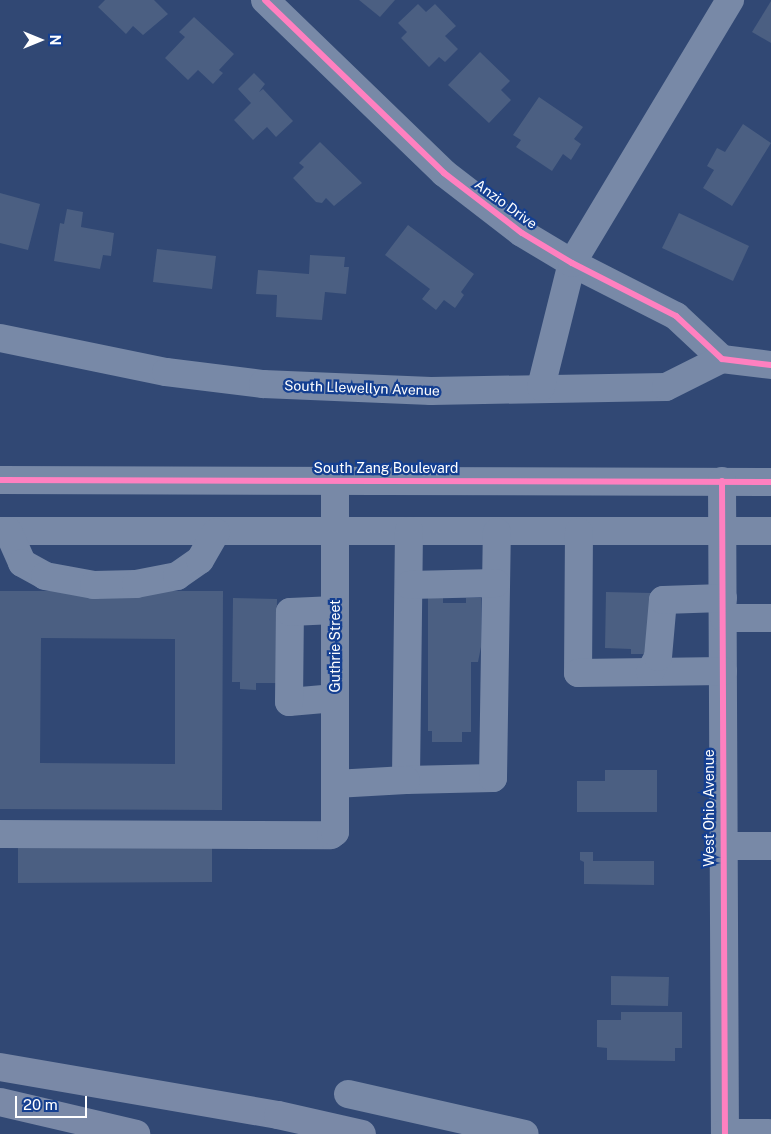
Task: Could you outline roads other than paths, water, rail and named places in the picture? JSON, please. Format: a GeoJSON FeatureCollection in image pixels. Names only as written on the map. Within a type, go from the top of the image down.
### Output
{"type":"FeatureCollection","features":[{"type":"Feature","properties":{"kind":"highway"},"geometry":{"type":"LineString","coordinates":[[0,1068],[278,1115],[362,1134]]}},
{"type":"Feature","properties":{"kind":"highway"},"geometry":{"type":"LineString","coordinates":[[0,1102],[136,1134]]}},
{"type":"Feature","properties":{"kind":"street","name":"Anzio Drive"},"geometry":{"type":"LineString","coordinates":[[265,0],[444,173],[522,233],[572,263],[676,316],[722,359]]}},
{"type":"Feature","properties":{"kind":"street"},"geometry":{"type":"LineString","coordinates":[[541,387],[572,263],[730,0]]}},
{"type":"Feature","properties":{"kind":"street","name":"South Llewellyn Avenue"},"geometry":{"type":"LineString","coordinates":[[0,338],[166,372],[263,384],[431,391],[541,387],[666,387],[722,359]]}},
{"type":"Feature","properties":{"kind":"street"},"geometry":{"type":"LineString","coordinates":[[722,359],[771,365]]}},
{"type":"Feature","properties":{"kind":"street","name":"South Zang Boulevard"},"geometry":{"type":"LineString","coordinates":[[0,480],[771,482]]}},
{"type":"Feature","properties":{"kind":"street","name":"Guthrie Street"},"geometry":{"type":"LineString","coordinates":[[0,834],[331,835],[335,832],[335,481]]}},
{"type":"Feature","properties":{"kind":"street","name":"West Ohio Avenue"},"geometry":{"type":"LineString","coordinates":[[722,481],[724,608],[721,846],[725,1134]]}},
{"type":"Feature","properties":{"kind":"street"},"geometry":{"type":"LineString","coordinates":[[216,532],[200,560],[176,576],[136,584],[94,585],[45,576],[22,564],[4,531],[216,532],[336,533],[409,531],[771,531]]}},
{"type":"Feature","properties":{"kind":"street"},"geometry":{"type":"LineString","coordinates":[[406,780],[409,531]]}},
{"type":"Feature","properties":{"kind":"street"},"geometry":{"type":"LineString","coordinates":[[335,797],[406,780],[493,778],[497,532]]}},
{"type":"Feature","properties":{"kind":"street"},"geometry":{"type":"LineString","coordinates":[[579,532],[578,673],[723,670]]}},
{"type":"Feature","properties":{"kind":"street"},"geometry":{"type":"LineString","coordinates":[[409,585],[496,588]]}},
{"type":"Feature","properties":{"kind":"street"},"geometry":{"type":"LineString","coordinates":[[650,672],[658,656],[663,600],[724,608],[771,618]]}},
{"type":"Feature","properties":{"kind":"street"},"geometry":{"type":"LineString","coordinates":[[335,610],[290,612],[289,702],[335,698]]}},
{"type":"Feature","properties":{"kind":"street"},"geometry":{"type":"LineString","coordinates":[[721,846],[771,846]]}},
{"type":"Feature","properties":{"kind":"street"},"geometry":{"type":"LineString","coordinates":[[348,1094],[525,1134]]}},
{"type":"Feature","properties":{"kind":"street"},"geometry":{"type":"LineString","coordinates":[[725,1134],[769,1133]]}}]}
